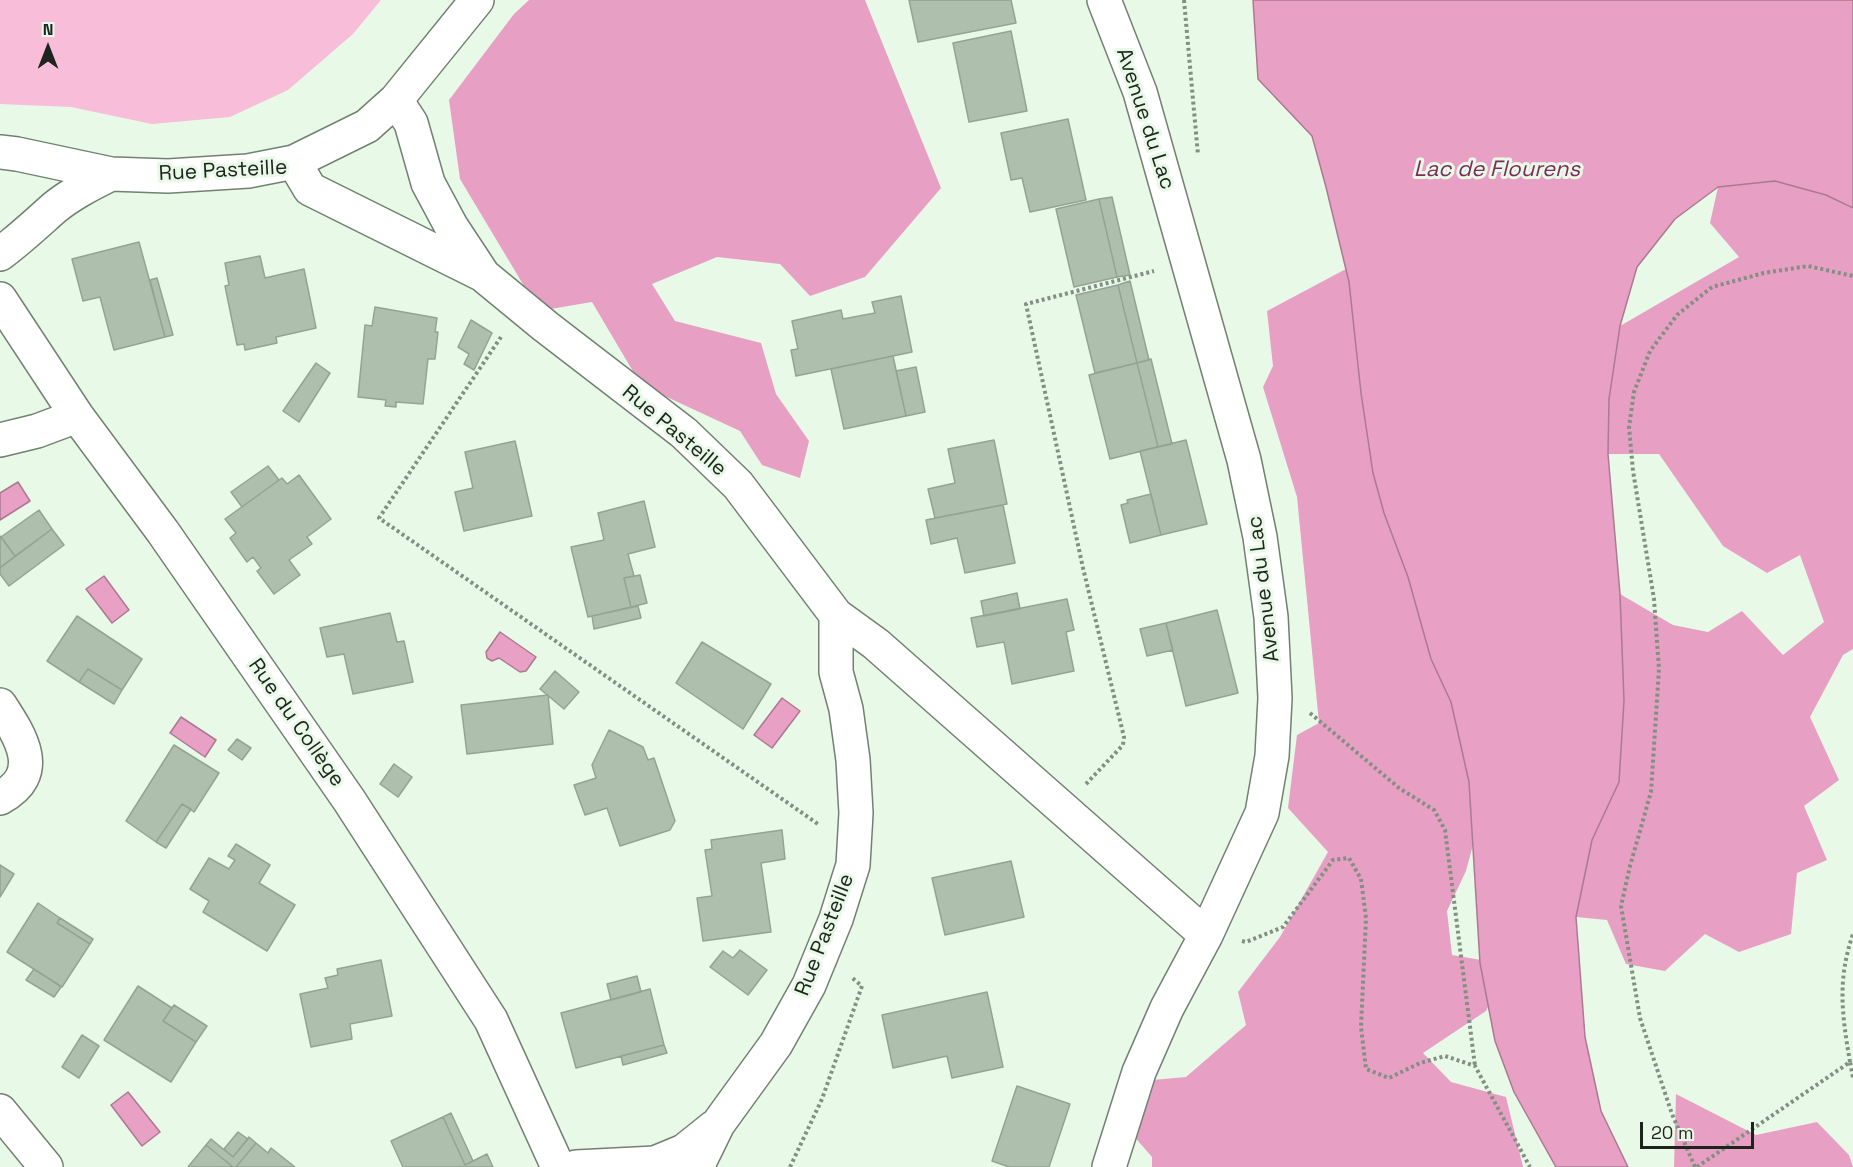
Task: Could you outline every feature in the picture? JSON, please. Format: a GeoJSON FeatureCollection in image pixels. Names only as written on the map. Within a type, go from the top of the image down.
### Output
{"type":"FeatureCollection","features":[{"type":"Feature","properties":{"kind":"street"},"geometry":{"type":"LineString","coordinates":[[294,162],[367,126],[396,100],[477,0]]}},
{"type":"Feature","properties":{"kind":"street","name":"Avenue du Lac"},"geometry":{"type":"LineString","coordinates":[[1104,0],[1140,92],[1244,460],[1260,537],[1271,617],[1275,698],[1272,756],[1263,813],[1206,935],[1167,1008],[1139,1072],[1109,1167]]}},
{"type":"Feature","properties":{"kind":"street","name":"Rue Pasteille"},"geometry":{"type":"LineString","coordinates":[[396,100],[411,123],[428,183],[451,226],[483,274]]}},
{"type":"Feature","properties":{"kind":"street","name":"Rue Pasteille"},"geometry":{"type":"LineString","coordinates":[[0,152],[111,174],[168,176],[248,171],[294,162],[310,189],[483,274],[684,433],[738,485],[836,615],[876,644],[1206,935]]}},
{"type":"Feature","properties":{"kind":"street","name":"Rue Pasteille"},"geometry":{"type":"LineString","coordinates":[[0,254],[28,233],[55,208],[80,190],[111,174]]}},
{"type":"Feature","properties":{"kind":"street","name":"Rue du Collège"},"geometry":{"type":"LineString","coordinates":[[0,299],[77,416],[163,532],[349,800],[491,1020],[558,1167]]}},
{"type":"Feature","properties":{"kind":"street"},"geometry":{"type":"LineString","coordinates":[[0,440],[37,431],[77,416]]}},
{"type":"Feature","properties":{"kind":"street","name":"Rue Pasteille"},"geometry":{"type":"LineString","coordinates":[[697,1167],[718,1124],[776,1044],[809,985],[836,919],[853,865],[856,813],[853,760],[846,709],[836,672],[836,615]]}},
{"type":"Feature","properties":{"kind":"street"},"geometry":{"type":"LineString","coordinates":[[0,705],[16,729],[23,748],[25,763],[23,778],[14,790],[0,798]]}},
{"type":"Feature","properties":{"kind":"street"},"geometry":{"type":"LineString","coordinates":[[0,1111],[46,1167]]}},
{"type":"Feature","properties":{"kind":"street","name":"Rue Pasteille"},"geometry":{"type":"LineString","coordinates":[[576,1167],[655,1163],[684,1151],[718,1124]]}},
{"type":"Feature","properties":{"kind":"path"},"geometry":{"type":"LineString","coordinates":[[1063,808],[1123,745],[1124,737],[1083,568],[1026,304],[1189,262]]}},
{"type":"Feature","properties":{"kind":"path"},"geometry":{"type":"LineString","coordinates":[[1850,1062],[1696,1167],[1672,1114],[1640,1018],[1621,906],[1651,792],[1659,669],[1654,599],[1633,471],[1629,427],[1634,392],[1650,351],[1677,315],[1712,286],[1764,273],[1808,266],[1853,276]]}},
{"type":"Feature","properties":{"kind":"path"},"geometry":{"type":"LineString","coordinates":[[522,306],[379,518],[828,831],[854,837]]}},
{"type":"Feature","properties":{"kind":"path"},"geometry":{"type":"LineString","coordinates":[[1308,711],[1399,788],[1434,810],[1445,830],[1475,1066],[1530,1167]]}},
{"type":"Feature","properties":{"kind":"path"},"geometry":{"type":"LineString","coordinates":[[1246,942],[1283,927],[1333,860],[1348,858],[1361,879],[1366,918],[1361,1027],[1366,1069],[1389,1078],[1420,1063],[1445,1056],[1475,1066]]}},
{"type":"Feature","properties":{"kind":"path"},"geometry":{"type":"LineString","coordinates":[[1853,934],[1845,956],[1841,984],[1842,1018],[1853,1077]]}},
{"type":"Feature","properties":{"kind":"path"},"geometry":{"type":"LineString","coordinates":[[790,1167],[822,1099],[862,986],[822,954]]}},
{"type":"Feature","properties":{"kind":"shaded area"},"geometry":{"type":"Polygon","coordinates":[[[0,0],[381,0],[353,34],[288,90],[230,117],[152,124],[71,107],[0,104],[0,0]]]}},
{"type":"Feature","properties":{"kind":"shaded area"},"geometry":{"type":"Polygon","coordinates":[[[529,0],[865,0],[941,188],[865,277],[810,296],[780,264],[717,257],[652,284],[675,321],[761,343],[776,394],[809,441],[800,478],[762,465],[740,431],[641,385],[592,302],[539,311],[460,179],[449,100],[514,14],[529,0]]]}},
{"type":"Feature","properties":{"kind":"shaded area"},"geometry":{"type":"Polygon","coordinates":[[[1775,181],[1826,195],[1853,209],[1853,649],[1843,655],[1810,717],[1839,780],[1804,806],[1827,860],[1797,873],[1791,934],[1739,952],[1705,934],[1665,971],[1626,964],[1607,920],[1576,917],[1592,840],[1619,782],[1624,701],[1620,594],[1673,625],[1708,632],[1742,611],[1783,655],[1824,622],[1800,555],[1767,573],[1723,546],[1659,454],[1608,454],[1609,399],[1620,326],[1739,257],[1710,223],[1718,187],[1775,181]]]}},
{"type":"Feature","properties":{"kind":"shaded area"},"geometry":{"type":"Polygon","coordinates":[[[1367,261],[1469,732],[1474,841],[1466,871],[1447,911],[1452,955],[1487,961],[1499,984],[1486,1011],[1423,1053],[1451,1082],[1506,1097],[1523,1167],[1152,1167],[1152,1157],[1118,1118],[1130,1082],[1186,1077],[1246,1025],[1238,992],[1280,937],[1328,852],[1288,808],[1297,735],[1319,723],[1297,497],[1263,387],[1273,366],[1267,311],[1344,270],[1367,261]]]}},
{"type":"Feature","properties":{"kind":"shaded area"},"geometry":{"type":"Polygon","coordinates":[[[1676,1094],[1756,1135],[1817,1122],[1849,1155],[1853,1167],[1674,1167],[1676,1094]]]}},
{"type":"Feature","properties":{"kind":"water","name":"Lac de Flourens"},"geometry":{"type":"Polygon","coordinates":[[[1253,0],[1853,0],[1853,208],[1826,195],[1775,181],[1718,187],[1675,219],[1637,267],[1620,326],[1609,399],[1608,454],[1620,594],[1624,701],[1619,782],[1592,840],[1576,917],[1585,1037],[1601,1111],[1628,1167],[1556,1167],[1514,1092],[1495,1041],[1480,963],[1469,782],[1451,702],[1431,659],[1408,577],[1384,513],[1373,473],[1361,393],[1349,282],[1312,136],[1258,79],[1253,0]]]}},
{"type":"Feature","properties":{"kind":"water"},"geometry":{"type":"Polygon","coordinates":[[[18,482],[30,501],[0,520],[0,493],[18,482]]]}},
{"type":"Feature","properties":{"kind":"water"},"geometry":{"type":"Polygon","coordinates":[[[104,576],[129,610],[112,623],[86,589],[104,576]]]}},
{"type":"Feature","properties":{"kind":"water"},"geometry":{"type":"Polygon","coordinates":[[[500,632],[536,657],[526,671],[520,672],[499,658],[492,661],[487,658],[486,652],[500,632]]]}},
{"type":"Feature","properties":{"kind":"water"},"geometry":{"type":"Polygon","coordinates":[[[782,698],[800,711],[772,748],[754,735],[782,698]]]}},
{"type":"Feature","properties":{"kind":"water"},"geometry":{"type":"Polygon","coordinates":[[[181,717],[216,740],[205,757],[170,733],[181,717]]]}},
{"type":"Feature","properties":{"kind":"water"},"geometry":{"type":"Polygon","coordinates":[[[128,1092],[160,1132],[142,1146],[111,1105],[128,1092]]]}},
{"type":"Feature","properties":{"kind":"building"},"geometry":{"type":"Polygon","coordinates":[[[909,0],[1011,0],[1016,23],[918,42],[909,0]]]}},
{"type":"Feature","properties":{"kind":"building"},"geometry":{"type":"Polygon","coordinates":[[[1011,31],[1027,111],[969,122],[953,43],[1011,31]]]}},
{"type":"Feature","properties":{"kind":"building"},"geometry":{"type":"Polygon","coordinates":[[[1068,119],[1086,200],[1030,212],[1022,178],[1011,180],[1001,133],[1068,119]]]}},
{"type":"Feature","properties":{"kind":"building"},"geometry":{"type":"Polygon","coordinates":[[[1112,197],[1130,275],[1117,277],[1099,199],[1112,197]]]}},
{"type":"Feature","properties":{"kind":"building"},"geometry":{"type":"Polygon","coordinates":[[[1099,199],[1117,277],[1074,287],[1056,209],[1099,199]]]}},
{"type":"Feature","properties":{"kind":"building"},"geometry":{"type":"Polygon","coordinates":[[[139,242],[165,337],[114,350],[100,297],[83,301],[72,259],[139,242]]]}},
{"type":"Feature","properties":{"kind":"building"},"geometry":{"type":"Polygon","coordinates":[[[260,256],[265,278],[304,269],[316,328],[276,337],[277,343],[245,350],[244,344],[237,345],[225,286],[229,285],[225,263],[260,256]]]}},
{"type":"Feature","properties":{"kind":"building"},"geometry":{"type":"Polygon","coordinates":[[[157,278],[173,335],[165,337],[150,280],[157,278]]]}},
{"type":"Feature","properties":{"kind":"building"},"geometry":{"type":"Polygon","coordinates":[[[1130,281],[1149,360],[1137,363],[1118,285],[1130,281]]]}},
{"type":"Feature","properties":{"kind":"building"},"geometry":{"type":"Polygon","coordinates":[[[1118,285],[1137,363],[1095,373],[1076,295],[1118,285]]]}},
{"type":"Feature","properties":{"kind":"building"},"geometry":{"type":"Polygon","coordinates":[[[901,296],[912,352],[796,376],[791,350],[798,349],[792,321],[841,310],[843,319],[875,313],[872,302],[901,296]]]}},
{"type":"Feature","properties":{"kind":"building"},"geometry":{"type":"Polygon","coordinates":[[[375,307],[437,318],[435,359],[428,359],[423,404],[396,402],[396,407],[385,406],[386,400],[358,397],[365,325],[372,326],[375,307]]]}},
{"type":"Feature","properties":{"kind":"building"},"geometry":{"type":"Polygon","coordinates":[[[471,320],[492,333],[474,370],[464,364],[469,354],[458,347],[471,320]]]}},
{"type":"Feature","properties":{"kind":"building"},"geometry":{"type":"Polygon","coordinates":[[[893,356],[906,416],[844,429],[831,369],[893,356]]]}},
{"type":"Feature","properties":{"kind":"building"},"geometry":{"type":"Polygon","coordinates":[[[1151,359],[1172,444],[1158,447],[1137,363],[1151,359]]]}},
{"type":"Feature","properties":{"kind":"building"},"geometry":{"type":"Polygon","coordinates":[[[316,363],[330,373],[299,422],[283,411],[316,363]]]}},
{"type":"Feature","properties":{"kind":"building"},"geometry":{"type":"Polygon","coordinates":[[[1137,363],[1158,447],[1110,459],[1089,375],[1137,363]]]}},
{"type":"Feature","properties":{"kind":"building"},"geometry":{"type":"Polygon","coordinates":[[[916,367],[925,412],[906,416],[896,371],[916,367]]]}},
{"type":"Feature","properties":{"kind":"building"},"geometry":{"type":"Polygon","coordinates":[[[994,440],[1007,504],[935,518],[928,489],[955,483],[948,449],[994,440]]]}},
{"type":"Feature","properties":{"kind":"building"},"geometry":{"type":"Polygon","coordinates":[[[1186,440],[1207,524],[1161,535],[1140,451],[1186,440]]]}},
{"type":"Feature","properties":{"kind":"building"},"geometry":{"type":"Polygon","coordinates":[[[515,441],[532,516],[464,531],[455,492],[473,488],[465,452],[515,441]]]}},
{"type":"Feature","properties":{"kind":"building"},"geometry":{"type":"Polygon","coordinates":[[[268,466],[279,480],[242,507],[231,492],[268,466]]]}},
{"type":"Feature","properties":{"kind":"building"},"geometry":{"type":"Polygon","coordinates":[[[299,475],[331,519],[307,537],[312,544],[289,560],[300,575],[274,594],[257,571],[261,568],[253,557],[247,562],[230,538],[236,533],[225,519],[282,478],[287,484],[299,475]]]}},
{"type":"Feature","properties":{"kind":"building"},"geometry":{"type":"Polygon","coordinates":[[[1151,494],[1161,535],[1130,543],[1121,505],[1128,503],[1127,500],[1151,494]]]}},
{"type":"Feature","properties":{"kind":"building"},"geometry":{"type":"Polygon","coordinates":[[[644,501],[655,547],[628,554],[634,576],[624,578],[631,607],[588,617],[571,547],[604,540],[598,513],[644,501]]]}},
{"type":"Feature","properties":{"kind":"building"},"geometry":{"type":"Polygon","coordinates":[[[1003,505],[1015,563],[965,573],[957,538],[931,544],[926,520],[1003,505]]]}},
{"type":"Feature","properties":{"kind":"building"},"geometry":{"type":"Polygon","coordinates":[[[39,510],[52,529],[15,556],[1,537],[39,510]]]}},
{"type":"Feature","properties":{"kind":"building"},"geometry":{"type":"Polygon","coordinates":[[[52,529],[64,545],[9,586],[0,574],[0,568],[52,529]]]}},
{"type":"Feature","properties":{"kind":"building"},"geometry":{"type":"Polygon","coordinates":[[[0,536],[15,556],[0,568],[0,536]]]}},
{"type":"Feature","properties":{"kind":"building"},"geometry":{"type":"Polygon","coordinates":[[[640,575],[647,603],[631,607],[624,578],[640,575]]]}},
{"type":"Feature","properties":{"kind":"building"},"geometry":{"type":"Polygon","coordinates":[[[1017,593],[1020,609],[984,616],[981,601],[1017,593]]]}},
{"type":"Feature","properties":{"kind":"building"},"geometry":{"type":"Polygon","coordinates":[[[1067,599],[1074,630],[1066,632],[1074,671],[1012,684],[1004,642],[977,647],[971,618],[1067,599]]]}},
{"type":"Feature","properties":{"kind":"building"},"geometry":{"type":"Polygon","coordinates":[[[638,606],[641,618],[594,629],[592,616],[638,606]]]}},
{"type":"Feature","properties":{"kind":"building"},"geometry":{"type":"Polygon","coordinates":[[[1217,610],[1238,693],[1186,706],[1166,623],[1217,610]]]}},
{"type":"Feature","properties":{"kind":"building"},"geometry":{"type":"Polygon","coordinates":[[[390,613],[397,642],[404,641],[413,682],[353,694],[344,654],[327,657],[320,628],[390,613]]]}},
{"type":"Feature","properties":{"kind":"building"},"geometry":{"type":"Polygon","coordinates":[[[77,616],[142,659],[122,690],[88,669],[79,682],[47,661],[77,616]]]}},
{"type":"Feature","properties":{"kind":"building"},"geometry":{"type":"Polygon","coordinates":[[[1166,623],[1173,650],[1147,656],[1140,629],[1166,623]]]}},
{"type":"Feature","properties":{"kind":"building"},"geometry":{"type":"Polygon","coordinates":[[[702,642],[771,684],[743,729],[676,683],[702,642]]]}},
{"type":"Feature","properties":{"kind":"building"},"geometry":{"type":"Polygon","coordinates":[[[88,669],[122,690],[114,704],[79,682],[88,669]]]}},
{"type":"Feature","properties":{"kind":"building"},"geometry":{"type":"Polygon","coordinates":[[[555,671],[579,692],[564,709],[540,689],[555,671]]]}},
{"type":"Feature","properties":{"kind":"building"},"geometry":{"type":"Polygon","coordinates":[[[548,695],[553,744],[467,754],[461,705],[548,695]]]}},
{"type":"Feature","properties":{"kind":"building"},"geometry":{"type":"Polygon","coordinates":[[[609,730],[643,747],[648,760],[654,758],[675,821],[670,830],[620,846],[607,808],[585,815],[574,785],[596,778],[592,765],[609,730]]]}},
{"type":"Feature","properties":{"kind":"building"},"geometry":{"type":"Polygon","coordinates":[[[237,739],[251,748],[242,760],[228,750],[237,739]]]}},
{"type":"Feature","properties":{"kind":"building"},"geometry":{"type":"Polygon","coordinates":[[[174,745],[219,773],[194,812],[182,804],[156,842],[126,821],[174,745]]]}},
{"type":"Feature","properties":{"kind":"building"},"geometry":{"type":"Polygon","coordinates":[[[394,764],[412,777],[398,797],[380,784],[394,764]]]}},
{"type":"Feature","properties":{"kind":"building"},"geometry":{"type":"Polygon","coordinates":[[[182,804],[191,809],[166,848],[156,842],[182,804]]]}},
{"type":"Feature","properties":{"kind":"building"},"geometry":{"type":"Polygon","coordinates":[[[782,830],[785,859],[761,863],[771,932],[703,941],[697,898],[712,896],[705,850],[712,849],[711,840],[782,830]]]}},
{"type":"Feature","properties":{"kind":"building"},"geometry":{"type":"Polygon","coordinates":[[[236,844],[270,865],[259,883],[295,905],[267,951],[203,912],[209,901],[190,889],[209,858],[229,869],[235,860],[228,856],[236,844]]]}},
{"type":"Feature","properties":{"kind":"building"},"geometry":{"type":"Polygon","coordinates":[[[1011,861],[1024,917],[945,935],[932,878],[1011,861]]]}},
{"type":"Feature","properties":{"kind":"building"},"geometry":{"type":"Polygon","coordinates":[[[0,865],[14,874],[0,897],[0,865]]]}},
{"type":"Feature","properties":{"kind":"building"},"geometry":{"type":"Polygon","coordinates":[[[38,903],[60,918],[57,923],[90,944],[62,987],[7,952],[38,903]]]}},
{"type":"Feature","properties":{"kind":"building"},"geometry":{"type":"Polygon","coordinates":[[[60,918],[93,939],[90,944],[57,923],[60,918]]]}},
{"type":"Feature","properties":{"kind":"building"},"geometry":{"type":"Polygon","coordinates":[[[740,950],[767,970],[748,995],[710,967],[723,951],[733,958],[740,950]]]}},
{"type":"Feature","properties":{"kind":"building"},"geometry":{"type":"Polygon","coordinates":[[[381,960],[392,1016],[350,1024],[352,1039],[311,1047],[300,994],[328,988],[325,978],[338,975],[337,969],[381,960]]]}},
{"type":"Feature","properties":{"kind":"building"},"geometry":{"type":"Polygon","coordinates":[[[34,969],[61,987],[54,997],[26,980],[34,969]]]}},
{"type":"Feature","properties":{"kind":"building"},"geometry":{"type":"Polygon","coordinates":[[[637,976],[641,992],[611,1000],[607,984],[637,976]]]}},
{"type":"Feature","properties":{"kind":"building"},"geometry":{"type":"Polygon","coordinates":[[[138,986],[172,1008],[163,1021],[196,1042],[171,1082],[104,1040],[138,986]]]}},
{"type":"Feature","properties":{"kind":"building"},"geometry":{"type":"Polygon","coordinates":[[[650,989],[664,1045],[576,1068],[561,1013],[650,989]]]}},
{"type":"Feature","properties":{"kind":"building"},"geometry":{"type":"Polygon","coordinates":[[[987,992],[1003,1067],[952,1078],[947,1056],[893,1068],[882,1015],[987,992]]]}},
{"type":"Feature","properties":{"kind":"building"},"geometry":{"type":"Polygon","coordinates":[[[174,1005],[207,1026],[196,1042],[163,1021],[174,1005]]]}},
{"type":"Feature","properties":{"kind":"building"},"geometry":{"type":"Polygon","coordinates":[[[82,1035],[99,1046],[79,1078],[62,1067],[82,1035]]]}},
{"type":"Feature","properties":{"kind":"building"},"geometry":{"type":"Polygon","coordinates":[[[664,1045],[667,1053],[623,1065],[621,1056],[664,1045]]]}},
{"type":"Feature","properties":{"kind":"building"},"geometry":{"type":"Polygon","coordinates":[[[1017,1086],[1070,1104],[1049,1167],[1009,1167],[992,1161],[1017,1086]]]}},
{"type":"Feature","properties":{"kind":"building"},"geometry":{"type":"Polygon","coordinates":[[[451,1113],[473,1161],[465,1165],[443,1117],[451,1113]]]}},
{"type":"Feature","properties":{"kind":"building"},"geometry":{"type":"Polygon","coordinates":[[[443,1117],[465,1165],[487,1154],[493,1167],[403,1167],[391,1141],[443,1117]]]}},
{"type":"Feature","properties":{"kind":"building"},"geometry":{"type":"Polygon","coordinates":[[[238,1132],[248,1139],[233,1157],[224,1149],[238,1132]]]}},
{"type":"Feature","properties":{"kind":"building"},"geometry":{"type":"Polygon","coordinates":[[[249,1137],[256,1143],[236,1167],[206,1145],[211,1139],[233,1157],[249,1137]]]}},
{"type":"Feature","properties":{"kind":"building"},"geometry":{"type":"Polygon","coordinates":[[[256,1143],[268,1153],[271,1148],[295,1167],[236,1167],[256,1143]]]}},
{"type":"Feature","properties":{"kind":"building"},"geometry":{"type":"Polygon","coordinates":[[[206,1145],[233,1167],[188,1167],[206,1145]]]}}]}
